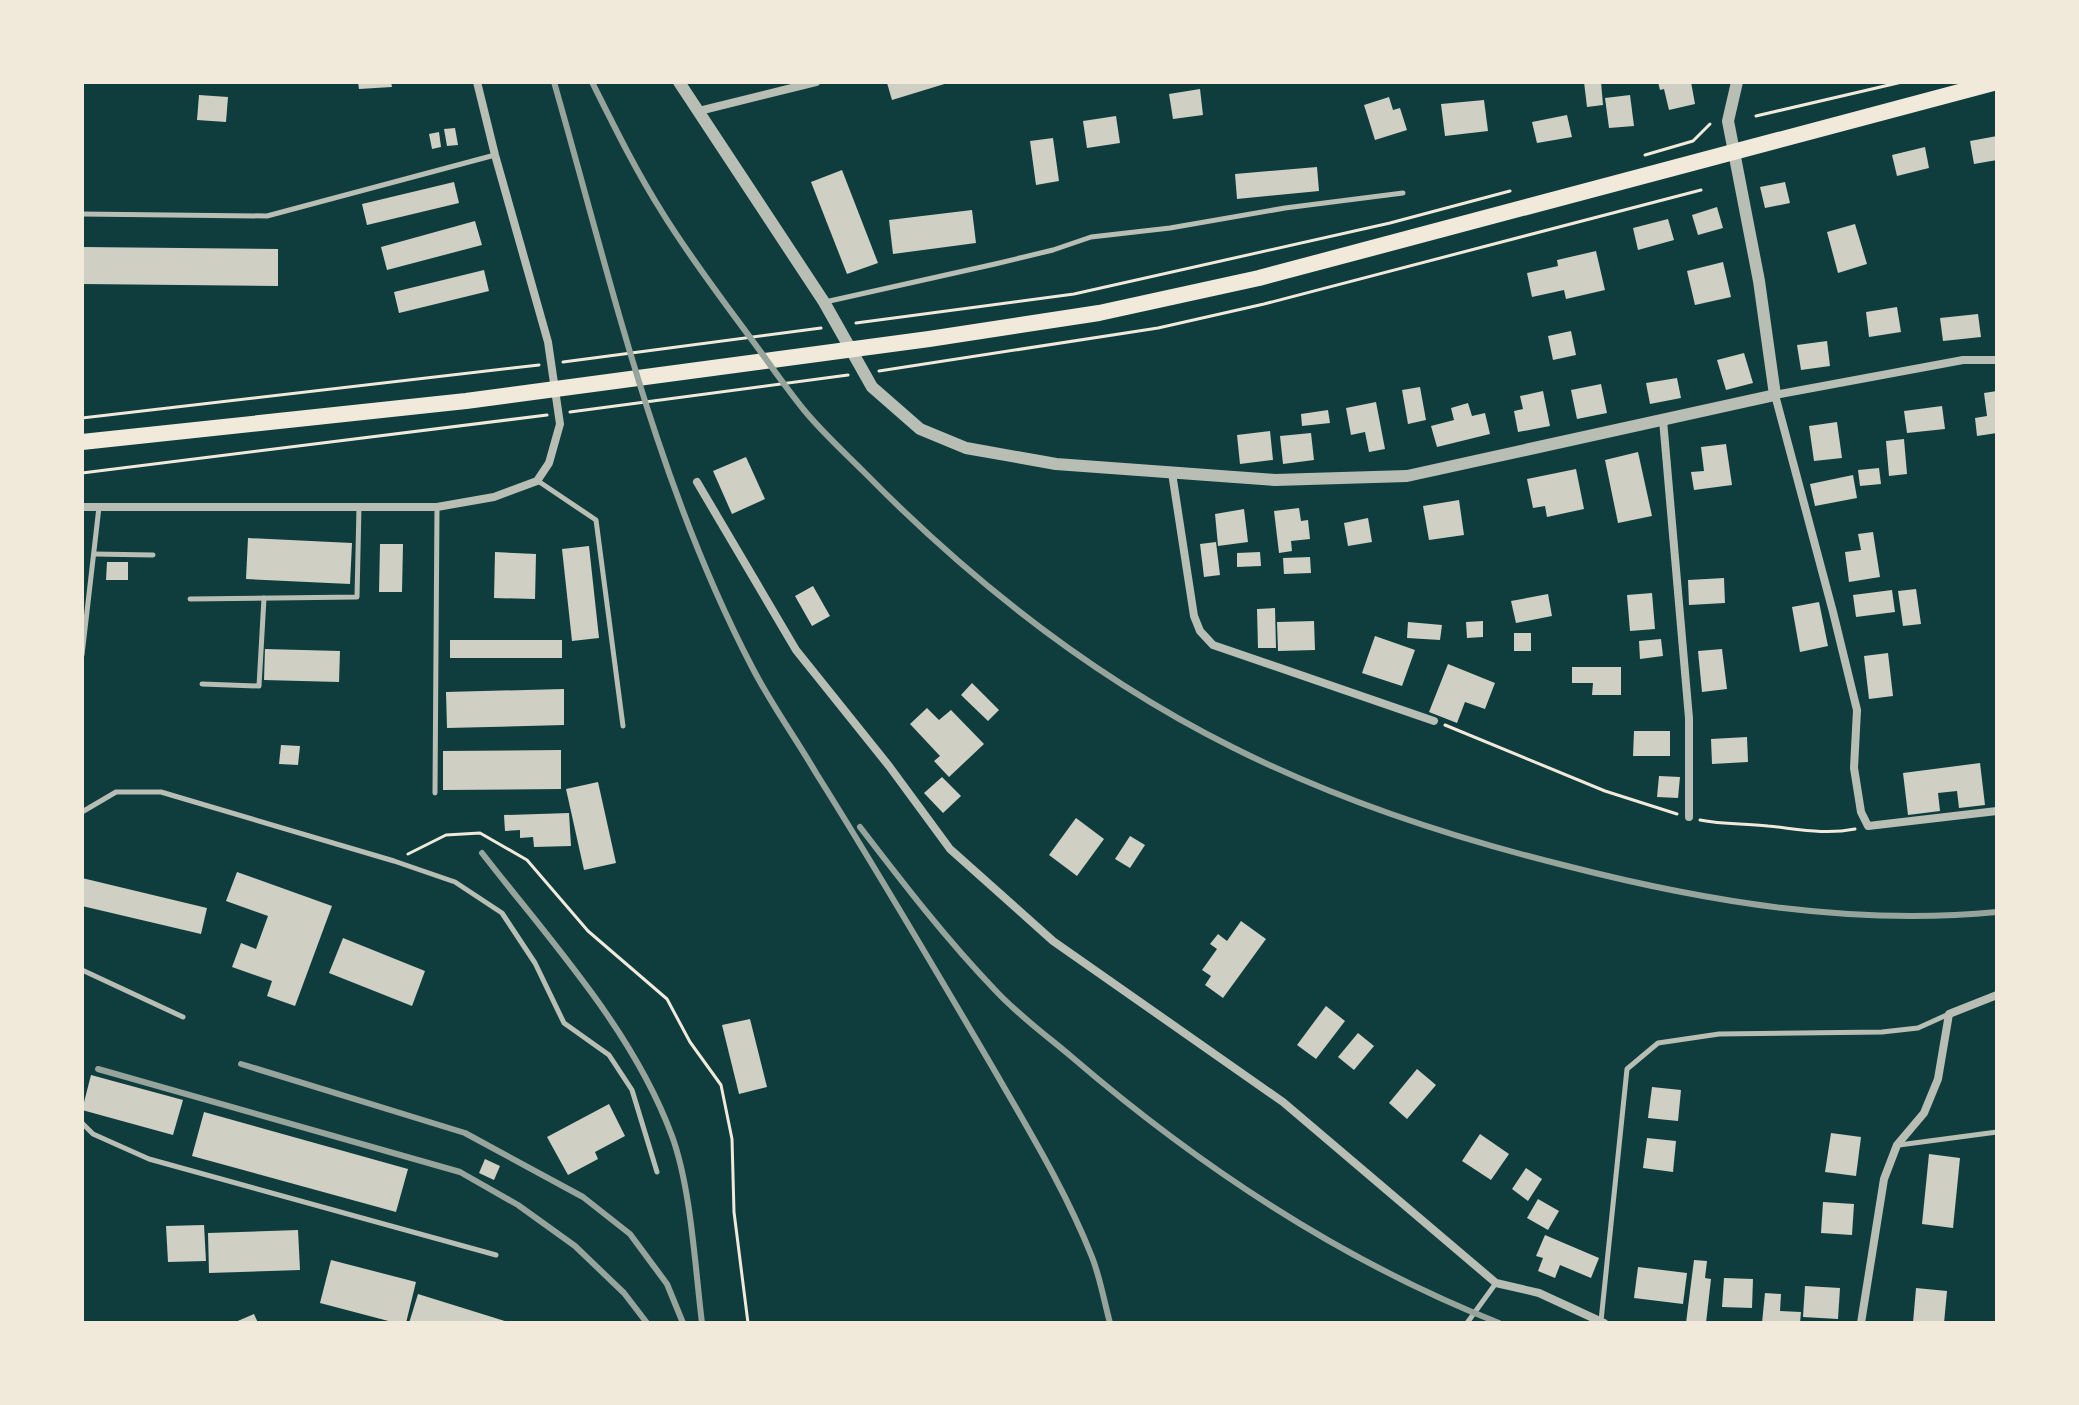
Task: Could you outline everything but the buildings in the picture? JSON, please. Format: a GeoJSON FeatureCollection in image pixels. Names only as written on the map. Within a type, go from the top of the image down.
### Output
{"type":"FeatureCollection","features":[{"type":"Feature","properties":{"kind":"main road"},"geometry":{"type":"LineString","coordinates":[[82,442],[466,401],[1099,313],[1259,278],[1997,82]]}},
{"type":"Feature","properties":{"kind":"street"},"geometry":{"type":"LineString","coordinates":[[82,507],[437,507],[494,497],[537,481],[549,463],[560,424],[548,342],[477,82]]}},
{"type":"Feature","properties":{"kind":"street"},"geometry":{"type":"LineString","coordinates":[[679,82],[824,302],[872,387],[920,429],[966,448],[1041,461],[1275,480],[1407,476],[1775,395],[1963,360],[1997,360]]}},
{"type":"Feature","properties":{"kind":"street"},"geometry":{"type":"LineString","coordinates":[[699,111],[816,82]]}},
{"type":"Feature","properties":{"kind":"street"},"geometry":{"type":"LineString","coordinates":[[1737,82],[1728,121],[1759,281],[1775,395],[1857,710],[1854,768],[1861,812],[1868,826],[1997,811]]}},
{"type":"Feature","properties":{"kind":"street"},"geometry":{"type":"LineString","coordinates":[[1663,420],[1689,718],[1689,817]]}},
{"type":"Feature","properties":{"kind":"street"},"geometry":{"type":"LineString","coordinates":[[1172,473],[1194,616],[1200,631],[1213,645],[1434,721]]}},
{"type":"Feature","properties":{"kind":"street"},"geometry":{"type":"LineString","coordinates":[[697,482],[796,650],[889,766],[950,849],[1053,941],[1283,1102],[1496,1283],[1539,1293],[1602,1323]]}},
{"type":"Feature","properties":{"kind":"street"},"geometry":{"type":"LineString","coordinates":[[1861,1323],[1884,1179],[1897,1145],[1924,1113],[1938,1079],[1949,1014],[1997,995]]}},
{"type":"Feature","properties":{"kind":"lane"},"geometry":{"type":"LineString","coordinates":[[82,214],[267,216],[495,155]]}},
{"type":"Feature","properties":{"kind":"lane"},"geometry":{"type":"LineString","coordinates":[[824,302],[1009,261],[1091,237],[1403,193]]}},
{"type":"Feature","properties":{"kind":"lane"},"geometry":{"type":"LineString","coordinates":[[537,481],[596,520],[623,726]]}},
{"type":"Feature","properties":{"kind":"lane"},"geometry":{"type":"LineString","coordinates":[[82,655],[99,507]]}},
{"type":"Feature","properties":{"kind":"lane"},"geometry":{"type":"LineString","coordinates":[[190,599],[357,597],[359,507]]}},
{"type":"Feature","properties":{"kind":"lane"},"geometry":{"type":"LineString","coordinates":[[435,793],[437,507]]}},
{"type":"Feature","properties":{"kind":"lane"},"geometry":{"type":"LineString","coordinates":[[93,554],[153,555]]}},
{"type":"Feature","properties":{"kind":"lane"},"geometry":{"type":"LineString","coordinates":[[82,587],[90,587]]}},
{"type":"Feature","properties":{"kind":"lane"},"geometry":{"type":"LineString","coordinates":[[202,684],[259,686],[264,598]]}},
{"type":"Feature","properties":{"kind":"lane"},"geometry":{"type":"LineString","coordinates":[[82,812],[116,792],[161,792],[455,882],[502,913],[535,963],[564,1023],[609,1055],[632,1090],[657,1172]]}},
{"type":"Feature","properties":{"kind":"lane"},"geometry":{"type":"LineString","coordinates":[[82,970],[183,1017]]}},
{"type":"Feature","properties":{"kind":"lane"},"geometry":{"type":"LineString","coordinates":[[1602,1323],[1627,1069],[1658,1043],[1719,1034],[1882,1032],[1918,1028],[1949,1014]]}},
{"type":"Feature","properties":{"kind":"lane"},"geometry":{"type":"LineString","coordinates":[[82,1123],[93,1134],[149,1159],[496,1255]]}},
{"type":"Feature","properties":{"kind":"lane"},"geometry":{"type":"LineString","coordinates":[[1897,1145],[1997,1132]]}},
{"type":"Feature","properties":{"kind":"lane"},"geometry":{"type":"LineString","coordinates":[[1467,1323],[1496,1283]]}},
{"type":"Feature","properties":{"kind":"path"},"geometry":{"type":"LineString","coordinates":[[1756,116],[1902,82]]}},
{"type":"Feature","properties":{"kind":"path"},"geometry":{"type":"LineString","coordinates":[[1632,159],[1693,141],[1710,124]]}},
{"type":"Feature","properties":{"kind":"path"},"geometry":{"type":"LineString","coordinates":[[870,372],[1143,330],[1264,304],[1701,190]]}},
{"type":"Feature","properties":{"kind":"path"},"geometry":{"type":"LineString","coordinates":[[848,324],[1074,294],[1390,223],[1511,191]]}},
{"type":"Feature","properties":{"kind":"path"},"geometry":{"type":"LineString","coordinates":[[555,363],[833,326]]}},
{"type":"Feature","properties":{"kind":"path"},"geometry":{"type":"LineString","coordinates":[[82,418],[539,365]]}},
{"type":"Feature","properties":{"kind":"path"},"geometry":{"type":"LineString","coordinates":[[562,413],[855,374]]}},
{"type":"Feature","properties":{"kind":"path"},"geometry":{"type":"LineString","coordinates":[[82,473],[546,415]]}},
{"type":"Feature","properties":{"kind":"path"},"geometry":{"type":"LineString","coordinates":[[1434,721],[1605,791],[1726,826],[1765,825],[1836,833],[1868,826]]}},
{"type":"Feature","properties":{"kind":"path"},"geometry":{"type":"LineString","coordinates":[[394,861],[446,835],[480,833],[527,860],[588,931],[667,999],[690,1042],[721,1085],[732,1139],[734,1212],[748,1323]]}},
{"type":"Feature","properties":{"kind":"railway"},"geometry":{"type":"LineString","coordinates":[[554,82],[638,380],[662,453],[718,597],[767,694],[906,920],[1046,1161],[1092,1257],[1110,1323]]}},
{"type":"Feature","properties":{"kind":"railway"},"geometry":{"type":"LineString","coordinates":[[592,82],[634,164],[672,228],[784,384],[818,426],[905,513],[992,589],[1083,659],[1181,720],[1272,766],[1354,801],[1481,843],[1620,879],[1727,900],[1835,913],[1943,916],[1997,912]]}},
{"type":"Feature","properties":{"kind":"railway"},"geometry":{"type":"LineString","coordinates":[[860,827],[942,931],[995,990],[1023,1017],[1171,1137],[1329,1241],[1384,1271],[1499,1323]]}},
{"type":"Feature","properties":{"kind":"railway"},"geometry":{"type":"LineString","coordinates":[[482,853],[613,1023],[655,1097],[672,1136],[684,1179],[702,1323]]}},
{"type":"Feature","properties":{"kind":"railway"},"geometry":{"type":"LineString","coordinates":[[241,1064],[465,1133],[583,1197],[630,1234],[667,1284],[683,1323]]}},
{"type":"Feature","properties":{"kind":"railway"},"geometry":{"type":"LineString","coordinates":[[98,1069],[460,1172],[518,1205],[575,1246],[624,1293],[647,1323]]}}]}
